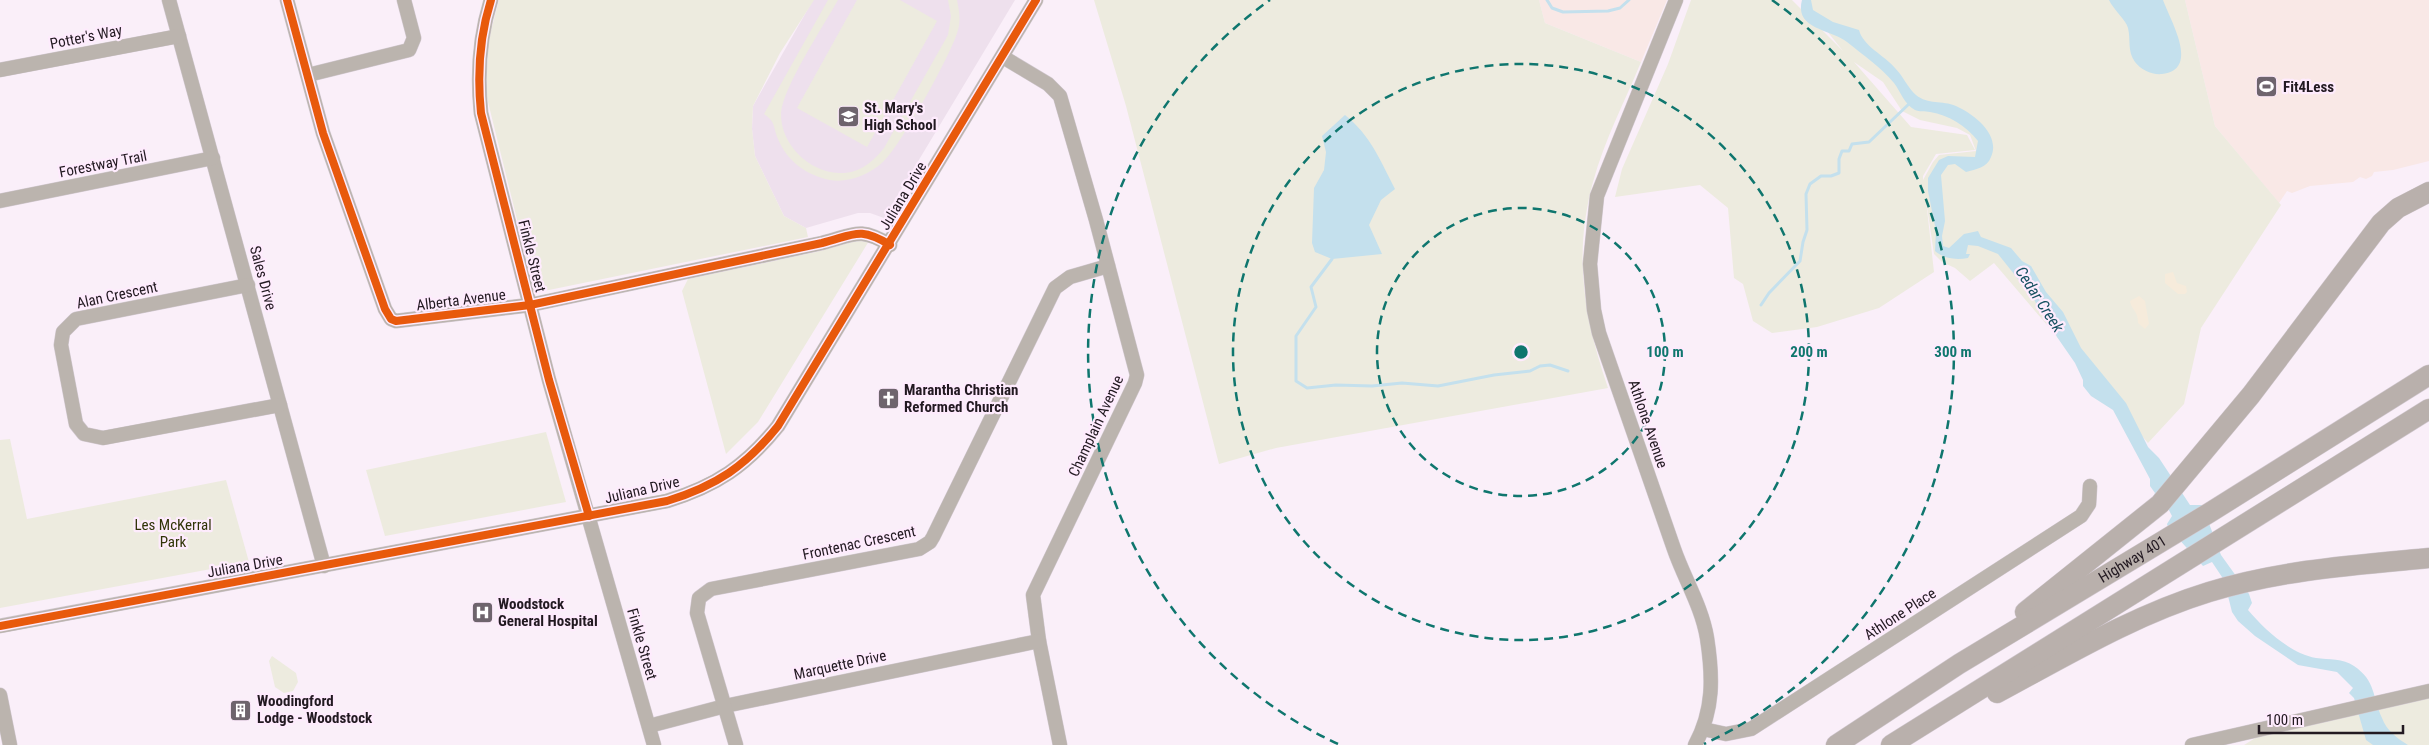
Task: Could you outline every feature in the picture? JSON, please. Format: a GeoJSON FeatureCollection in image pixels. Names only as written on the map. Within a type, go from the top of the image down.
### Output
{"type":"FeatureCollection","features":[{"type":"Feature","properties":{"kind":"highway"},"geometry":{"type":"LineString","coordinates":[[1959,664],[2160,504],[2251,395],[2371,235],[2398,208],[2429,192]]}},
{"type":"Feature","properties":{"kind":"highway","name":"Highway 401"},"geometry":{"type":"LineString","coordinates":[[1836,745],[1959,664],[2209,513],[2429,374]]}},
{"type":"Feature","properties":{"kind":"highway","name":"Highway 401"},"geometry":{"type":"LineString","coordinates":[[1891,745],[2227,533],[2429,409]]}},
{"type":"Feature","properties":{"kind":"highway"},"geometry":{"type":"LineString","coordinates":[[1898,745],[2132,622],[2209,592],[2261,578],[2308,570],[2429,558]]}},
{"type":"Feature","properties":{"kind":"street","name":"Sales Drive"},"geometry":{"type":"LineString","coordinates":[[169,0],[324,566]]}},
{"type":"Feature","properties":{"kind":"street","name":"Alberta Avenue"},"geometry":{"type":"LineString","coordinates":[[288,0],[323,133],[385,309],[391,318],[400,321],[530,305],[822,243],[858,232],[875,236],[890,244]]}},
{"type":"Feature","properties":{"kind":"street"},"geometry":{"type":"LineString","coordinates":[[308,76],[410,49],[414,38],[404,0]]}},
{"type":"Feature","properties":{"kind":"street","name":"Finkle Street"},"geometry":{"type":"LineString","coordinates":[[491,0],[479,54],[478,76],[481,113],[549,380],[654,745]]}},
{"type":"Feature","properties":{"kind":"street","name":"Juliana Drive"},"geometry":{"type":"LineString","coordinates":[[0,626],[589,516],[689,494],[711,485],[747,461],[778,426],[890,244],[1036,0]]}},
{"type":"Feature","properties":{"kind":"street","name":"Athlone Avenue"},"geometry":{"type":"LineString","coordinates":[[1676,0],[1597,196],[1590,264],[1591,287],[1599,333],[1675,552],[1706,635],[1710,696],[1703,729],[1695,745]]}},
{"type":"Feature","properties":{"kind":"street","name":"Potter's Way"},"geometry":{"type":"LineString","coordinates":[[0,70],[178,36]]}},
{"type":"Feature","properties":{"kind":"street","name":"Champlain Avenue"},"geometry":{"type":"LineString","coordinates":[[1003,57],[1048,84],[1060,96],[1136,371],[1135,383],[1035,590],[1032,602],[1060,745]]}},
{"type":"Feature","properties":{"kind":"street","name":"Forestway Trail"},"geometry":{"type":"LineString","coordinates":[[0,201],[213,158]]}},
{"type":"Feature","properties":{"kind":"street","name":"Frontenac Crescent"},"geometry":{"type":"LineString","coordinates":[[736,745],[697,612],[699,598],[711,589],[919,549],[926,546],[933,537],[1055,288],[1070,277],[1108,266]]}},
{"type":"Feature","properties":{"kind":"street","name":"Alan Crescent"},"geometry":{"type":"LineString","coordinates":[[248,285],[102,313],[71,322],[63,332],[61,345],[76,424],[84,434],[103,438],[280,405]]}},
{"type":"Feature","properties":{"kind":"street","name":"Athlone Place"},"geometry":{"type":"LineString","coordinates":[[1703,729],[1726,734],[1751,729],[2081,516],[2089,504],[2090,486]]}},
{"type":"Feature","properties":{"kind":"street","name":"Marquette Drive"},"geometry":{"type":"LineString","coordinates":[[649,726],[724,706],[1039,640]]}},
{"type":"Feature","properties":{"kind":"street"},"geometry":{"type":"LineString","coordinates":[[2192,745],[2429,691]]}},
{"type":"Feature","properties":{"kind":"street"},"geometry":{"type":"LineString","coordinates":[[0,695],[10,745]]}},
{"type":"Feature","properties":{"kind":"shaded area","name":"St. Mary's High School"},"geometry":{"type":"Polygon","coordinates":[[[813,0],[1015,0],[884,218],[870,213],[858,213],[806,228],[784,216],[755,156],[752,129],[753,106],[813,0]]]}},
{"type":"Feature","properties":{"kind":"shaded area"},"geometry":{"type":"Polygon","coordinates":[[[1539,0],[1667,0],[1641,62],[1545,23],[1539,0]]]}},
{"type":"Feature","properties":{"kind":"shaded area"},"geometry":{"type":"Polygon","coordinates":[[[2185,0],[2429,0],[2429,161],[2393,170],[2374,172],[2372,176],[2366,179],[2360,177],[2353,182],[2310,186],[2292,193],[2287,191],[2279,203],[2215,126],[2185,0]]]}},
{"type":"Feature","properties":{"kind":"green space"},"geometry":{"type":"Polygon","coordinates":[[[499,0],[814,0],[780,53],[753,106],[752,128],[755,156],[784,216],[806,228],[808,237],[544,291],[538,289],[532,280],[486,94],[488,42],[499,0]]]}},
{"type":"Feature","properties":{"kind":"green space"},"geometry":{"type":"Polygon","coordinates":[[[828,0],[838,0],[796,72],[783,102],[781,113],[785,135],[798,154],[817,168],[839,173],[846,173],[865,166],[884,148],[948,35],[951,16],[948,0],[957,0],[959,15],[958,30],[954,42],[925,99],[891,153],[871,171],[858,177],[837,181],[813,175],[798,166],[782,147],[772,122],[764,114],[828,0]]]}},
{"type":"Feature","properties":{"kind":"green space"},"geometry":{"type":"Polygon","coordinates":[[[857,0],[900,0],[937,21],[867,147],[797,108],[857,0]]]}},
{"type":"Feature","properties":{"kind":"green space"},"geometry":{"type":"Polygon","coordinates":[[[1094,0],[1539,0],[1545,23],[1641,62],[1609,136],[1593,182],[1584,235],[1583,261],[1587,311],[1608,388],[1276,448],[1219,464],[1126,106],[1094,0]]]}},
{"type":"Feature","properties":{"kind":"green space"},"geometry":{"type":"Polygon","coordinates":[[[1691,0],[1792,0],[1843,51],[1802,0],[2185,0],[2215,126],[2281,205],[2201,328],[2184,404],[2148,443],[1994,263],[1970,281],[1955,268],[1942,262],[1934,254],[1926,200],[1934,272],[1879,308],[1817,327],[1772,333],[1753,321],[1743,284],[1734,278],[1728,208],[1700,185],[1615,197],[1622,169],[1668,64],[1691,0]],[[1854,62],[1911,127],[1967,135],[1975,150],[1936,154],[1923,176],[1923,180],[1939,155],[1976,151],[1970,135],[1957,128],[1920,120],[1902,111],[1883,82],[1854,62]]]}},
{"type":"Feature","properties":{"kind":"green space"},"geometry":{"type":"Polygon","coordinates":[[[859,240],[869,241],[758,422],[726,454],[682,291],[688,279],[816,252],[859,240]]]}},
{"type":"Feature","properties":{"kind":"green space"},"geometry":{"type":"Polygon","coordinates":[[[546,432],[566,502],[385,536],[366,470],[546,432]]]}},
{"type":"Feature","properties":{"kind":"green space","name":"Les McKerral Park"},"geometry":{"type":"Polygon","coordinates":[[[10,439],[27,519],[226,480],[249,562],[0,608],[0,440],[10,439]]]}},
{"type":"Feature","properties":{"kind":"green space"},"geometry":{"type":"Polygon","coordinates":[[[272,656],[296,673],[298,682],[293,691],[284,693],[275,687],[269,661],[272,656]]]}},
{"type":"Feature","properties":{"kind":"green space"},"geometry":{"type":"Polygon","coordinates":[[[2429,695],[2429,745],[2244,745],[2265,732],[2429,695]]]}},
{"type":"Feature","properties":{"kind":"sand"},"geometry":{"type":"Polygon","coordinates":[[[2173,272],[2177,283],[2186,286],[2187,292],[2185,294],[2178,294],[2165,283],[2165,274],[2173,272]]]}},
{"type":"Feature","properties":{"kind":"sand"},"geometry":{"type":"Polygon","coordinates":[[[2139,296],[2145,301],[2149,324],[2145,329],[2138,323],[2137,315],[2130,301],[2139,296]]]}},
{"type":"Feature","properties":{"kind":"water","name":"Cedar Creek"},"geometry":{"type":"Polygon","coordinates":[[[1802,0],[1811,0],[1813,10],[1833,22],[1859,30],[1869,46],[1895,68],[1916,95],[1925,100],[1956,106],[1970,114],[1984,126],[1989,133],[1993,149],[1987,164],[1981,168],[1966,172],[1955,164],[1948,165],[1941,175],[1945,221],[1942,236],[1943,246],[1949,248],[1964,234],[1978,231],[1981,237],[2011,248],[2022,261],[2031,266],[2046,292],[2063,312],[2081,348],[2126,403],[2148,447],[2159,458],[2190,505],[2202,505],[2221,555],[2249,594],[2252,603],[2248,610],[2270,633],[2297,651],[2316,658],[2336,660],[2350,663],[2354,666],[2370,683],[2386,726],[2396,737],[2408,745],[2373,745],[2366,740],[2354,698],[2349,693],[2353,688],[2337,672],[2298,665],[2255,636],[2238,621],[2232,612],[2224,580],[2212,562],[2203,566],[2168,527],[2167,524],[2172,516],[2161,495],[2151,500],[2155,493],[2150,486],[2150,479],[2113,410],[2091,396],[2083,386],[2083,380],[2075,363],[2057,337],[2047,315],[2039,310],[2034,299],[1998,254],[1978,246],[1968,245],[1966,254],[1970,254],[1968,258],[1950,258],[1942,256],[1935,251],[1936,231],[1928,191],[1928,178],[1939,160],[1948,156],[1975,157],[1978,141],[1963,126],[1950,119],[1937,113],[1917,111],[1911,107],[1894,83],[1872,61],[1847,42],[1809,23],[1801,10],[1802,0]]]}},
{"type":"Feature","properties":{"kind":"water"},"geometry":{"type":"Polygon","coordinates":[[[2109,0],[2163,0],[2180,43],[2180,64],[2174,70],[2162,74],[2151,73],[2137,65],[2131,54],[2127,25],[2109,0]]]}},
{"type":"Feature","properties":{"kind":"water"},"geometry":{"type":"Polygon","coordinates":[[[1345,115],[1362,131],[1395,189],[1381,200],[1369,225],[1382,254],[1332,259],[1315,252],[1312,243],[1314,188],[1324,170],[1326,152],[1322,136],[1345,115]]]}},
{"type":"Feature","properties":{"kind":"waterway"},"geometry":{"type":"LineString","coordinates":[[1547,0],[1552,8],[1563,12],[1608,11],[1620,8],[1629,0]]}},
{"type":"Feature","properties":{"kind":"waterway"},"geometry":{"type":"LineString","coordinates":[[1761,305],[1769,293],[1800,261],[1807,230],[1806,194],[1810,184],[1821,176],[1831,176],[1839,173],[1839,159],[1842,151],[1849,151],[1852,144],[1869,142],[1910,103]]}},
{"type":"Feature","properties":{"kind":"waterway"},"geometry":{"type":"LineString","coordinates":[[1332,259],[1311,287],[1316,307],[1296,336],[1296,381],[1307,388],[1402,383],[1438,386],[1494,375],[1530,371],[1540,366],[1550,365],[1568,371]]}},
{"type":"Feature","properties":{"kind":"cycle path"},"geometry":{"type":"LineString","coordinates":[[287,0],[323,133],[385,309],[391,319],[396,321],[530,305],[822,243],[849,235],[863,234],[890,245]]}},
{"type":"Feature","properties":{"kind":"cycle path"},"geometry":{"type":"LineString","coordinates":[[491,0],[480,56],[481,113],[549,380],[589,516]]}},
{"type":"Feature","properties":{"kind":"cycle path"},"geometry":{"type":"LineString","coordinates":[[0,626],[667,501],[701,489],[729,473],[754,452],[778,426],[1036,0]]}},
{"type":"Feature","properties":{"kind":"place","name":"Fit4Less"},"geometry":{"type":"Point","coordinates":[2267,87]}},
{"type":"Feature","properties":{"kind":"place","name":"St. Mary's High School"},"geometry":{"type":"Point","coordinates":[848,117]}},
{"type":"Feature","properties":{"kind":"place","name":"Marantha Christian Reformed Church"},"geometry":{"type":"Point","coordinates":[888,399]}},
{"type":"Feature","properties":{"kind":"place","name":"Woodstock General Hospital"},"geometry":{"type":"Point","coordinates":[482,613]}},
{"type":"Feature","properties":{"kind":"place","name":"Woodingford Lodge - Woodstock"},"geometry":{"type":"Point","coordinates":[241,710]}}]}
